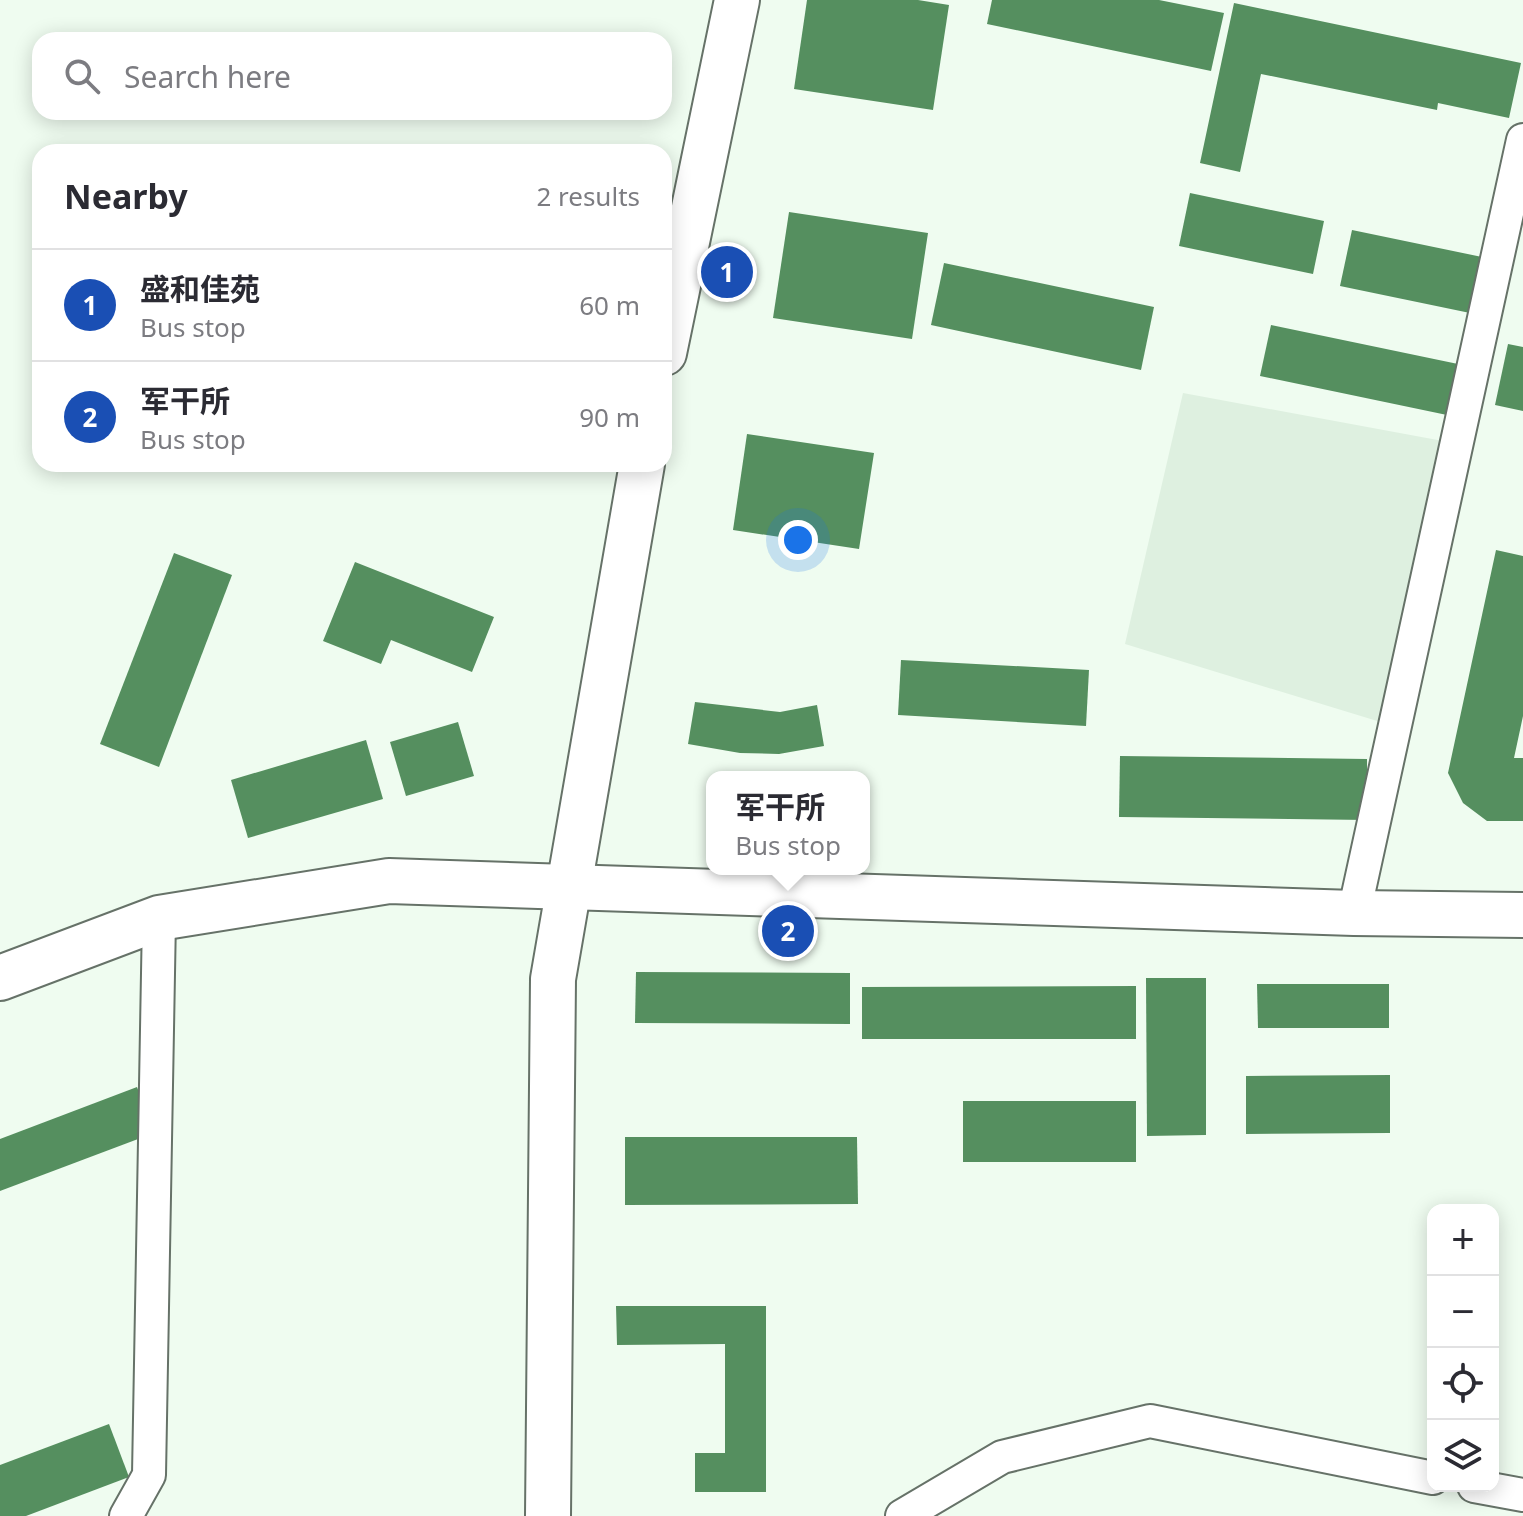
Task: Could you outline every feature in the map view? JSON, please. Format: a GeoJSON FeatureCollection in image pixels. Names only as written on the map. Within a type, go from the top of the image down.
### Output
{"type":"FeatureCollection","features":[{"type":"Feature","properties":{"kind":"street"},"geometry":{"type":"LineString","coordinates":[[672,314],[737,0]]}},
{"type":"Feature","properties":{"kind":"street"},"geometry":{"type":"LineString","coordinates":[[1354,913],[1523,140]]}},
{"type":"Feature","properties":{"kind":"street"},"geometry":{"type":"LineString","coordinates":[[548,1516],[553,979],[566,889],[641,472]]}},
{"type":"Feature","properties":{"kind":"street"},"geometry":{"type":"LineString","coordinates":[[0,978],[159,918],[389,881],[1354,913],[1523,915]]}},
{"type":"Feature","properties":{"kind":"street"},"geometry":{"type":"LineString","coordinates":[[126,1516],[149,1475],[159,918]]}},
{"type":"Feature","properties":{"kind":"street"},"geometry":{"type":"LineString","coordinates":[[902,1516],[1002,1457],[1150,1421],[1427,1477]]}},
{"type":"Feature","properties":{"kind":"street"},"geometry":{"type":"LineString","coordinates":[[1499,1491],[1523,1495]]}},
{"type":"Feature","properties":{"kind":"shaded area"},"geometry":{"type":"Polygon","coordinates":[[[1183,393],[1443,441],[1387,724],[1125,644],[1183,393]]]}},
{"type":"Feature","properties":{"kind":"building"},"geometry":{"type":"Polygon","coordinates":[[[807,0],[918,0],[949,5],[933,110],[794,89],[807,0]]]}},
{"type":"Feature","properties":{"kind":"building"},"geometry":{"type":"Polygon","coordinates":[[[992,0],[1159,0],[1224,13],[1211,71],[987,24],[992,0]]]}},
{"type":"Feature","properties":{"kind":"building"},"geometry":{"type":"Polygon","coordinates":[[[1234,3],[1521,63],[1509,118],[1438,103],[1437,110],[1261,74],[1240,172],[1200,163],[1234,3]]]}},
{"type":"Feature","properties":{"kind":"building"},"geometry":{"type":"Polygon","coordinates":[[[1190,193],[1324,221],[1313,274],[1179,246],[1190,193]]]}},
{"type":"Feature","properties":{"kind":"building"},"geometry":{"type":"Polygon","coordinates":[[[789,212],[928,233],[912,339],[773,318],[789,212]]]}},
{"type":"Feature","properties":{"kind":"building"},"geometry":{"type":"Polygon","coordinates":[[[1352,230],[1482,257],[1470,313],[1340,286],[1352,230]]]}},
{"type":"Feature","properties":{"kind":"building"},"geometry":{"type":"Polygon","coordinates":[[[944,263],[1154,307],[1141,370],[931,325],[944,263]]]}},
{"type":"Feature","properties":{"kind":"building"},"geometry":{"type":"Polygon","coordinates":[[[1271,325],[1458,364],[1447,415],[1260,376],[1271,325]]]}},
{"type":"Feature","properties":{"kind":"building"},"geometry":{"type":"Polygon","coordinates":[[[1508,344],[1523,347],[1523,411],[1495,405],[1508,344]]]}},
{"type":"Feature","properties":{"kind":"building"},"geometry":{"type":"Polygon","coordinates":[[[747,434],[874,453],[859,549],[733,530],[747,434]]]}},
{"type":"Feature","properties":{"kind":"building"},"geometry":{"type":"Polygon","coordinates":[[[1496,550],[1523,556],[1523,716],[1514,758],[1523,758],[1523,821],[1487,821],[1463,803],[1448,773],[1496,550]]]}},
{"type":"Feature","properties":{"kind":"building"},"geometry":{"type":"Polygon","coordinates":[[[174,553],[232,575],[159,767],[100,744],[174,553]]]}},
{"type":"Feature","properties":{"kind":"building"},"geometry":{"type":"Polygon","coordinates":[[[355,562],[494,617],[472,672],[391,640],[381,664],[323,641],[355,562]]]}},
{"type":"Feature","properties":{"kind":"building"},"geometry":{"type":"Polygon","coordinates":[[[901,660],[1089,670],[1086,726],[898,715],[901,660]]]}},
{"type":"Feature","properties":{"kind":"building"},"geometry":{"type":"Polygon","coordinates":[[[695,702],[780,712],[817,705],[824,746],[779,754],[740,753],[688,744],[695,702]]]}},
{"type":"Feature","properties":{"kind":"building"},"geometry":{"type":"Polygon","coordinates":[[[458,722],[474,776],[406,796],[390,742],[458,722]]]}},
{"type":"Feature","properties":{"kind":"building"},"geometry":{"type":"Polygon","coordinates":[[[366,740],[383,799],[248,838],[231,780],[366,740]]]}},
{"type":"Feature","properties":{"kind":"building"},"geometry":{"type":"Polygon","coordinates":[[[1120,756],[1367,759],[1367,820],[1119,817],[1120,756]]]}},
{"type":"Feature","properties":{"kind":"building"},"geometry":{"type":"Polygon","coordinates":[[[636,972],[850,973],[850,1024],[635,1023],[636,972]]]}},
{"type":"Feature","properties":{"kind":"building"},"geometry":{"type":"Polygon","coordinates":[[[1146,978],[1206,978],[1206,1135],[1147,1136],[1146,978]]]}},
{"type":"Feature","properties":{"kind":"building"},"geometry":{"type":"Polygon","coordinates":[[[1257,984],[1389,984],[1389,1028],[1258,1028],[1257,984]]]}},
{"type":"Feature","properties":{"kind":"building"},"geometry":{"type":"Polygon","coordinates":[[[1136,986],[1136,1039],[862,1039],[862,987],[1136,986]]]}},
{"type":"Feature","properties":{"kind":"building"},"geometry":{"type":"Polygon","coordinates":[[[1390,1075],[1390,1133],[1246,1134],[1246,1076],[1390,1075]]]}},
{"type":"Feature","properties":{"kind":"building"},"geometry":{"type":"Polygon","coordinates":[[[137,1087],[154,1133],[0,1191],[0,1139],[137,1087]]]}},
{"type":"Feature","properties":{"kind":"building"},"geometry":{"type":"Polygon","coordinates":[[[963,1101],[1136,1101],[1136,1162],[963,1162],[963,1101]]]}},
{"type":"Feature","properties":{"kind":"building"},"geometry":{"type":"Polygon","coordinates":[[[625,1137],[857,1137],[858,1204],[625,1205],[625,1137]]]}},
{"type":"Feature","properties":{"kind":"building"},"geometry":{"type":"Polygon","coordinates":[[[616,1306],[766,1306],[766,1492],[695,1492],[695,1453],[725,1453],[725,1344],[617,1345],[616,1306]]]}},
{"type":"Feature","properties":{"kind":"building"},"geometry":{"type":"Polygon","coordinates":[[[109,1424],[129,1477],[26,1516],[0,1516],[0,1465],[109,1424]]]}},
{"type":"Feature","properties":{"kind":"place","name":"盛和佳苑"},"geometry":{"type":"Point","coordinates":[727,272]}},
{"type":"Feature","properties":{"kind":"place","name":"军干所"},"geometry":{"type":"Point","coordinates":[788,931]}}]}
